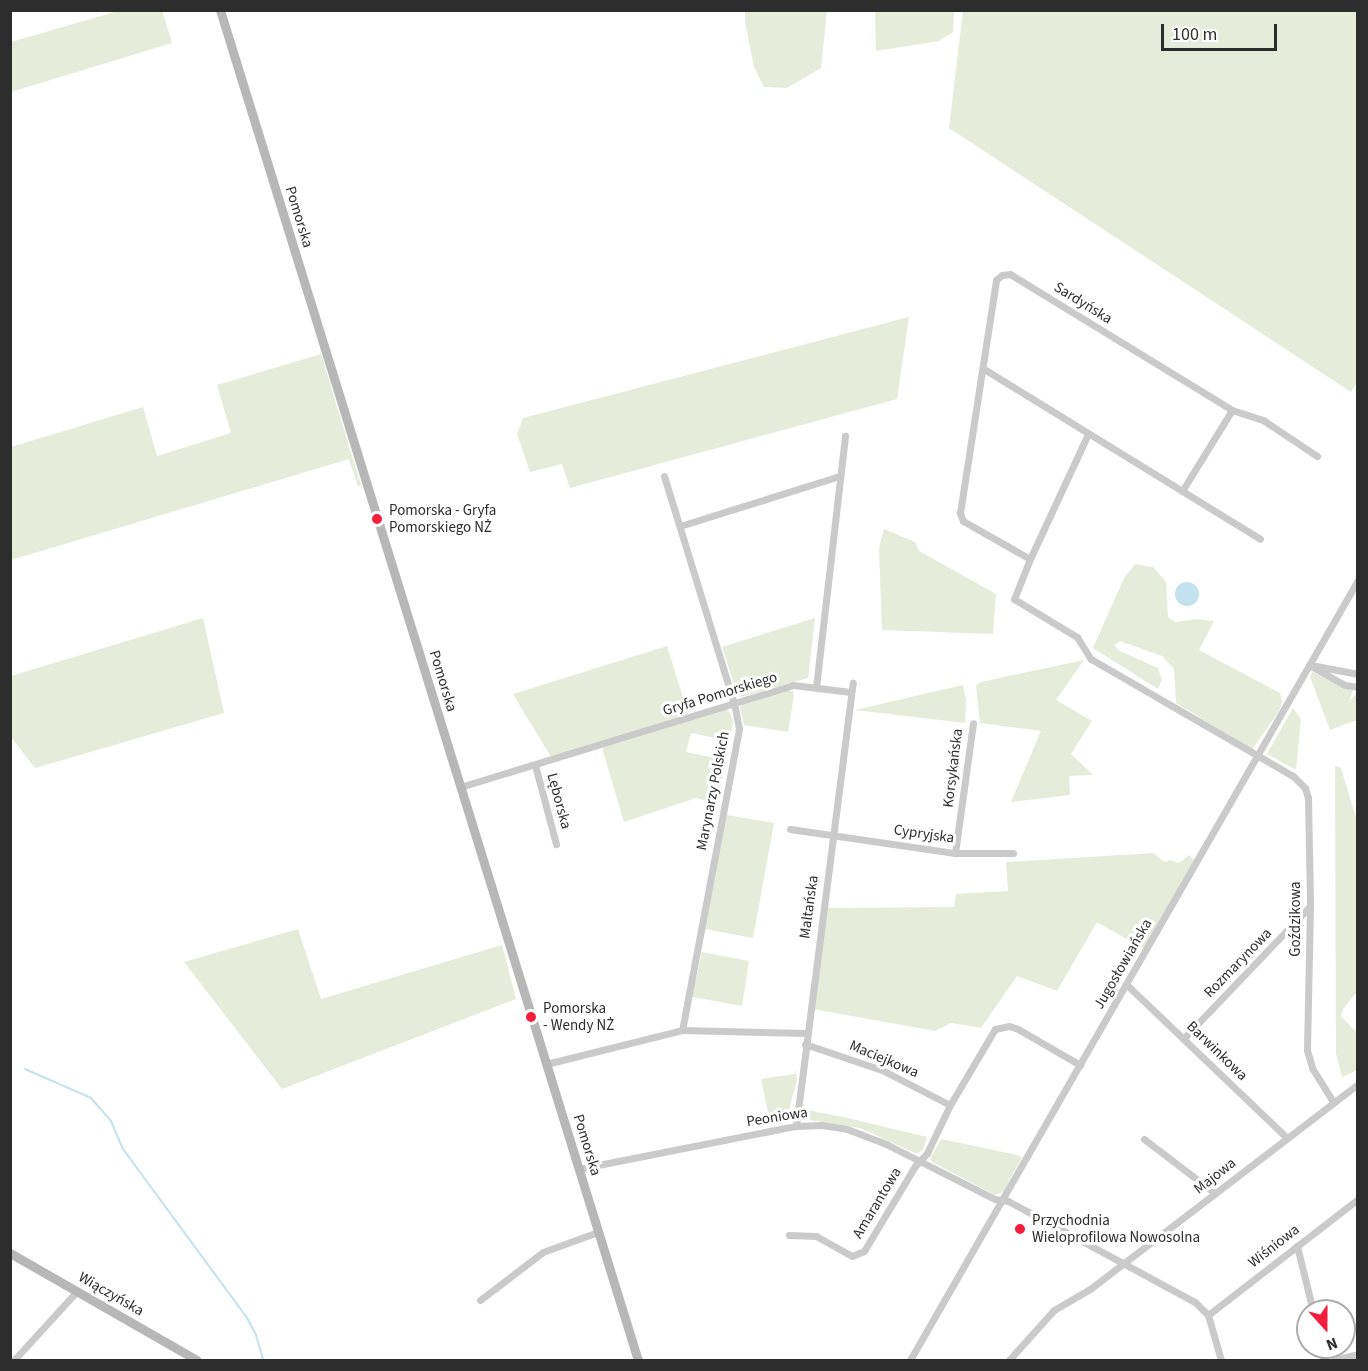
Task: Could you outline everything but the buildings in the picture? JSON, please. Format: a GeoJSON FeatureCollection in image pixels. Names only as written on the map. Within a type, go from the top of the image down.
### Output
{"type":"FeatureCollection","features":[{"type":"Feature","properties":{"kind":"street","name":"Pomorska"},"geometry":{"type":"LineString","coordinates":[[220,10],[638,1360]]}},
{"type":"Feature","properties":{"kind":"street","name":"Sardyńska"},"geometry":{"type":"LineString","coordinates":[[1030,559],[963,521],[960,513],[996,280],[1002,274],[1010,274],[1232,410],[1263,420],[1317,456]]}},
{"type":"Feature","properties":{"kind":"street"},"geometry":{"type":"LineString","coordinates":[[984,369],[1260,538]]}},
{"type":"Feature","properties":{"kind":"street"},"geometry":{"type":"LineString","coordinates":[[1182,491],[1232,410]]}},
{"type":"Feature","properties":{"kind":"street"},"geometry":{"type":"LineString","coordinates":[[1088,434],[1014,594],[1016,602],[1077,637],[1091,659],[1258,756]]}},
{"type":"Feature","properties":{"kind":"street"},"geometry":{"type":"LineString","coordinates":[[845,436],[816,687],[851,692]]}},
{"type":"Feature","properties":{"kind":"street","name":"Marynarzy Polskich"},"geometry":{"type":"LineString","coordinates":[[664,476],[734,703],[739,729],[682,1030]]}},
{"type":"Feature","properties":{"kind":"street"},"geometry":{"type":"LineString","coordinates":[[680,526],[840,476]]}},
{"type":"Feature","properties":{"kind":"street","name":"Jugosłowiańska"},"geometry":{"type":"LineString","coordinates":[[910,1360],[1358,579]]}},
{"type":"Feature","properties":{"kind":"street"},"geometry":{"type":"LineString","coordinates":[[1309,665],[1358,674]]}},
{"type":"Feature","properties":{"kind":"street"},"geometry":{"type":"LineString","coordinates":[[1309,665],[1345,685],[1358,687]]}},
{"type":"Feature","properties":{"kind":"street","name":"Maltańska"},"geometry":{"type":"LineString","coordinates":[[796,1126],[853,683]]}},
{"type":"Feature","properties":{"kind":"street","name":"Gryfa Pomorskiego"},"geometry":{"type":"LineString","coordinates":[[460,787],[793,685],[816,687]]}},
{"type":"Feature","properties":{"kind":"street","name":"Korsykańska"},"geometry":{"type":"LineString","coordinates":[[955,853],[973,723]]}},
{"type":"Feature","properties":{"kind":"street","name":"Goździkowa"},"geometry":{"type":"LineString","coordinates":[[1258,756],[1298,780],[1308,795],[1310,906],[1307,1050],[1312,1068],[1333,1102]]}},
{"type":"Feature","properties":{"kind":"street","name":"Lęborska"},"geometry":{"type":"LineString","coordinates":[[535,765],[556,843]]}},
{"type":"Feature","properties":{"kind":"street","name":"Cypryjska"},"geometry":{"type":"LineString","coordinates":[[790,829],[955,853],[1013,853]]}},
{"type":"Feature","properties":{"kind":"street","name":"Rozmarynowa"},"geometry":{"type":"LineString","coordinates":[[1184,1038],[1310,906]]}},
{"type":"Feature","properties":{"kind":"street","name":"Barwinkowa"},"geometry":{"type":"LineString","coordinates":[[1127,985],[1287,1138]]}},
{"type":"Feature","properties":{"kind":"street"},"geometry":{"type":"LineString","coordinates":[[920,1160],[927,1153],[950,1105],[991,1034],[1002,1026],[1018,1029],[1080,1065]]}},
{"type":"Feature","properties":{"kind":"street"},"geometry":{"type":"LineString","coordinates":[[546,1064],[682,1030],[807,1033]]}},
{"type":"Feature","properties":{"kind":"street","name":"Maciejkowa"},"geometry":{"type":"LineString","coordinates":[[805,1044],[882,1070],[950,1105]]}},
{"type":"Feature","properties":{"kind":"street","name":"Majowa"},"geometry":{"type":"LineString","coordinates":[[1009,1360],[1054,1310],[1082,1294],[1358,1084]]}},
{"type":"Feature","properties":{"kind":"street","name":"Peoniowa"},"geometry":{"type":"LineString","coordinates":[[578,1169],[796,1126],[822,1125],[847,1130],[920,1160],[1002,1200],[1195,1302],[1208,1315]]}},
{"type":"Feature","properties":{"kind":"street"},"geometry":{"type":"LineString","coordinates":[[1144,1139],[1215,1193]]}},
{"type":"Feature","properties":{"kind":"street","name":"Amarantowa"},"geometry":{"type":"LineString","coordinates":[[789,1235],[816,1236],[852,1256],[861,1254],[920,1160]]}},
{"type":"Feature","properties":{"kind":"street","name":"Wiśniowa"},"geometry":{"type":"LineString","coordinates":[[1208,1315],[1358,1199]]}},
{"type":"Feature","properties":{"kind":"street"},"geometry":{"type":"LineString","coordinates":[[480,1300],[543,1252],[598,1232]]}},
{"type":"Feature","properties":{"kind":"street"},"geometry":{"type":"LineString","coordinates":[[1297,1246],[1310,1299]]}},
{"type":"Feature","properties":{"kind":"street","name":"Wiączyńska"},"geometry":{"type":"LineString","coordinates":[[10,1253],[196,1360]]}},
{"type":"Feature","properties":{"kind":"street"},"geometry":{"type":"LineString","coordinates":[[14,1360],[76,1291]]}},
{"type":"Feature","properties":{"kind":"street"},"geometry":{"type":"LineString","coordinates":[[1208,1315],[1221,1360]]}},
{"type":"Feature","properties":{"kind":"street"},"geometry":{"type":"LineString","coordinates":[[1334,1360],[1358,1354]]}},
{"type":"Feature","properties":{"kind":"green space"},"geometry":{"type":"Polygon","coordinates":[[[162,10],[172,43],[11,92],[11,42],[118,11],[162,10]]]}},
{"type":"Feature","properties":{"kind":"green space"},"geometry":{"type":"Polygon","coordinates":[[[745,11],[827,11],[821,68],[787,88],[764,87],[754,67],[745,11]]]}},
{"type":"Feature","properties":{"kind":"green space"},"geometry":{"type":"Polygon","coordinates":[[[875,11],[954,12],[953,32],[939,41],[876,51],[875,11]]]}},
{"type":"Feature","properties":{"kind":"green space"},"geometry":{"type":"Polygon","coordinates":[[[963,11],[1357,11],[1358,380],[1351,392],[949,128],[963,11]]]}},
{"type":"Feature","properties":{"kind":"green space"},"geometry":{"type":"Polygon","coordinates":[[[909,317],[897,399],[570,488],[562,464],[530,472],[517,434],[523,418],[909,317]]]}},
{"type":"Feature","properties":{"kind":"green space"},"geometry":{"type":"Polygon","coordinates":[[[321,354],[361,485],[358,487],[349,459],[11,560],[11,447],[143,407],[157,456],[231,433],[217,385],[321,354]]]}},
{"type":"Feature","properties":{"kind":"green space"},"geometry":{"type":"Polygon","coordinates":[[[884,529],[915,542],[919,551],[996,594],[993,634],[882,630],[879,548],[884,529]]]}},
{"type":"Feature","properties":{"kind":"green space"},"geometry":{"type":"Polygon","coordinates":[[[1135,564],[1153,567],[1166,582],[1168,617],[1175,622],[1197,619],[1214,621],[1199,650],[1280,693],[1282,702],[1279,711],[1252,750],[1176,703],[1174,669],[1162,656],[1120,641],[1114,645],[1120,651],[1158,668],[1162,680],[1158,689],[1093,648],[1124,578],[1135,564]]]}},
{"type":"Feature","properties":{"kind":"green space"},"geometry":{"type":"Polygon","coordinates":[[[203,618],[224,713],[35,768],[11,737],[11,676],[203,618]]]}},
{"type":"Feature","properties":{"kind":"green space"},"geometry":{"type":"Polygon","coordinates":[[[815,618],[808,678],[741,697],[737,693],[722,647],[815,618]]]}},
{"type":"Feature","properties":{"kind":"green space"},"geometry":{"type":"Polygon","coordinates":[[[667,646],[688,714],[551,757],[513,694],[667,646]]]}},
{"type":"Feature","properties":{"kind":"green space"},"geometry":{"type":"Polygon","coordinates":[[[1084,660],[1056,700],[1092,721],[1071,754],[1093,775],[1069,776],[1070,795],[1011,802],[1041,731],[980,723],[976,686],[981,682],[1084,660]]]}},
{"type":"Feature","properties":{"kind":"green space"},"geometry":{"type":"Polygon","coordinates":[[[1312,672],[1353,691],[1349,701],[1357,693],[1357,720],[1330,730],[1310,677],[1312,672]]]}},
{"type":"Feature","properties":{"kind":"green space"},"geometry":{"type":"Polygon","coordinates":[[[963,685],[966,700],[965,723],[855,710],[963,685]]]}},
{"type":"Feature","properties":{"kind":"green space"},"geometry":{"type":"Polygon","coordinates":[[[793,691],[794,695],[788,732],[744,725],[740,709],[742,705],[793,691]]]}},
{"type":"Feature","properties":{"kind":"green space"},"geometry":{"type":"Polygon","coordinates":[[[1293,708],[1301,719],[1296,770],[1267,754],[1293,708]]]}},
{"type":"Feature","properties":{"kind":"green space"},"geometry":{"type":"Polygon","coordinates":[[[728,709],[733,721],[730,741],[691,733],[686,752],[726,760],[718,801],[696,798],[624,822],[602,748],[728,709]]]}},
{"type":"Feature","properties":{"kind":"green space"},"geometry":{"type":"Polygon","coordinates":[[[1335,766],[1341,768],[1358,824],[1357,992],[1343,1009],[1341,1016],[1357,1033],[1357,1070],[1342,1077],[1336,1054],[1335,766]]]}},
{"type":"Feature","properties":{"kind":"green space"},"geometry":{"type":"Polygon","coordinates":[[[727,815],[774,823],[753,938],[705,929],[727,815]]]}},
{"type":"Feature","properties":{"kind":"green space"},"geometry":{"type":"Polygon","coordinates":[[[1153,853],[1165,862],[1170,860],[1179,863],[1189,855],[1194,860],[1144,949],[1097,922],[1057,991],[1017,976],[981,1028],[951,1023],[935,1031],[813,1009],[827,908],[954,907],[956,894],[1008,891],[1006,862],[1153,853]]]}},
{"type":"Feature","properties":{"kind":"green space"},"geometry":{"type":"Polygon","coordinates":[[[298,929],[321,999],[502,945],[516,999],[282,1089],[184,962],[298,929]]]}},
{"type":"Feature","properties":{"kind":"green space"},"geometry":{"type":"Polygon","coordinates":[[[702,952],[749,961],[742,1006],[692,997],[702,952]]]}},
{"type":"Feature","properties":{"kind":"green space"},"geometry":{"type":"Polygon","coordinates":[[[796,1069],[797,1080],[789,1110],[783,1119],[770,1122],[761,1079],[795,1074],[796,1069]]]}},
{"type":"Feature","properties":{"kind":"green space"},"geometry":{"type":"Polygon","coordinates":[[[807,1110],[927,1137],[923,1150],[917,1154],[860,1128],[804,1119],[803,1116],[807,1110]]]}},
{"type":"Feature","properties":{"kind":"green space"},"geometry":{"type":"Polygon","coordinates":[[[941,1139],[1022,1157],[1003,1192],[995,1195],[932,1162],[930,1159],[941,1139]]]}},
{"type":"Feature","properties":{"kind":"water"},"geometry":{"type":"Polygon","coordinates":[[[1187,582],[1192,583],[1198,589],[1198,599],[1192,605],[1187,606],[1182,605],[1176,599],[1175,594],[1176,589],[1182,583],[1187,582]]]}},
{"type":"Feature","properties":{"kind":"waterway"},"geometry":{"type":"LineString","coordinates":[[25,1069],[91,1098],[111,1121],[123,1149],[247,1318],[256,1335],[263,1360]]}},
{"type":"Feature","properties":{"kind":"place","name":"Pomorska - Gryfa Pomorskiego NŻ"},"geometry":{"type":"Point","coordinates":[377,519]}},
{"type":"Feature","properties":{"kind":"place","name":"Pomorska - Wendy NŻ"},"geometry":{"type":"Point","coordinates":[531,1017]}},
{"type":"Feature","properties":{"kind":"place","name":"Przychodnia Wieloprofilowa Nowosolna"},"geometry":{"type":"Point","coordinates":[1020,1229]}}]}
